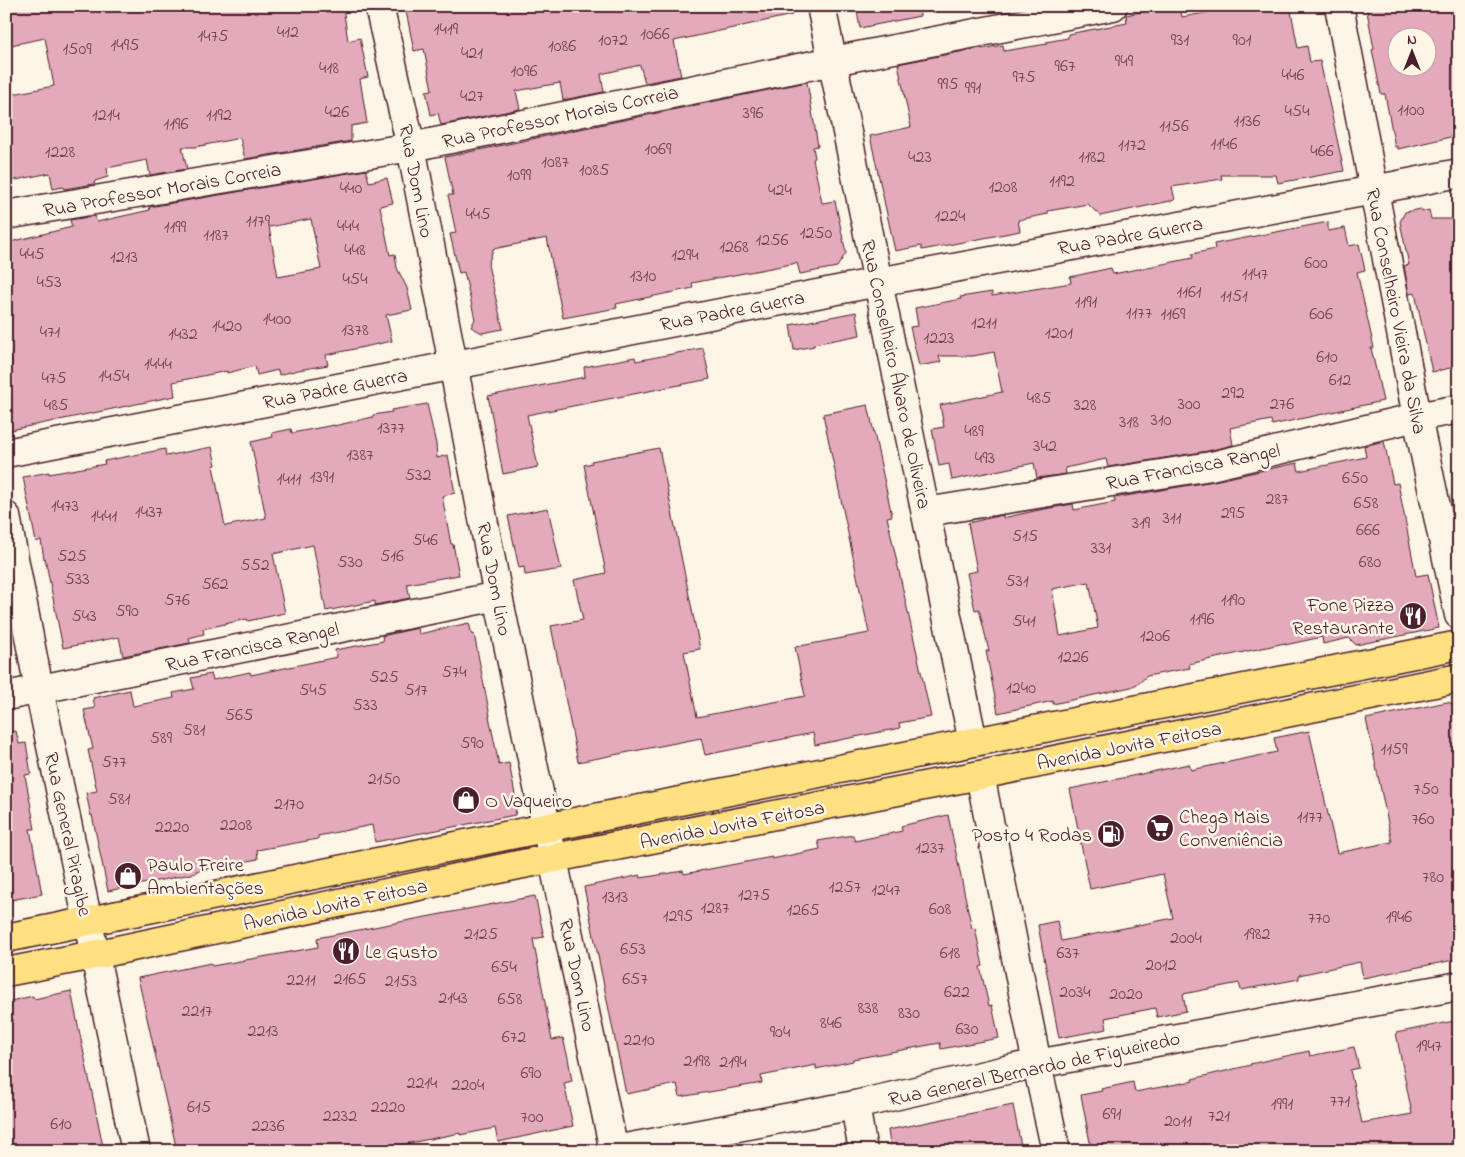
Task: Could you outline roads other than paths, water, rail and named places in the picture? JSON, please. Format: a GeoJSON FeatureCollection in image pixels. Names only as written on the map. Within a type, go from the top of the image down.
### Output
{"type":"FeatureCollection","features":[{"type":"Feature","properties":{"kind":"main road","name":"Avenida Jovita Feitosa"},"geometry":{"type":"LineString","coordinates":[[6,938],[1459,645]]}},
{"type":"Feature","properties":{"kind":"main road","name":"Avenida Jovita Feitosa"},"geometry":{"type":"LineString","coordinates":[[6,972],[518,865],[980,775],[1459,678]]}},
{"type":"Feature","properties":{"kind":"street","name":"Rua Dom Lino"},"geometry":{"type":"LineString","coordinates":[[379,6],[411,147],[498,596],[613,1150]]}},
{"type":"Feature","properties":{"kind":"street","name":"Rua Conselheiro Álvaro de Oliveira"},"geometry":{"type":"LineString","coordinates":[[821,6],[974,742]]}},
{"type":"Feature","properties":{"kind":"street","name":"Rua Professor Morais Correia"},"geometry":{"type":"LineString","coordinates":[[6,215],[411,147],[1113,6]]}},
{"type":"Feature","properties":{"kind":"street","name":"Rua Conselheiro Vieira da Silva"},"geometry":{"type":"LineString","coordinates":[[1339,6],[1417,417],[1459,615]]}},
{"type":"Feature","properties":{"kind":"street","name":"Rua Padre Guerra"},"geometry":{"type":"LineString","coordinates":[[6,453],[878,282],[1459,173]]}},
{"type":"Feature","properties":{"kind":"street","name":"Rua Francisca Rangel"},"geometry":{"type":"LineString","coordinates":[[926,512],[1211,466],[1417,417],[1459,409]]}},
{"type":"Feature","properties":{"kind":"street","name":"Rua General Piragibe"},"geometry":{"type":"LineString","coordinates":[[6,516],[94,955],[136,1151]]}},
{"type":"Feature","properties":{"kind":"street","name":"Rua Francisca Rangel"},"geometry":{"type":"LineString","coordinates":[[6,696],[498,596]]}},
{"type":"Feature","properties":{"kind":"street"},"geometry":{"type":"LineString","coordinates":[[980,775],[1056,1151]]}},
{"type":"Feature","properties":{"kind":"street","name":"Rua General Bernardo de Figueiredo"},"geometry":{"type":"LineString","coordinates":[[613,1150],[854,1105],[1037,1064],[1459,986]]}},
{"type":"Feature","properties":{"kind":"street"},"geometry":{"type":"LineString","coordinates":[[854,1105],[863,1151]]}},
{"type":"Feature","properties":{"kind":"place","name":"Fone Pizza Restaurante"},"geometry":{"type":"Point","coordinates":[1413,616]}},
{"type":"Feature","properties":{"kind":"place","name":"O Vaqueiro"},"geometry":{"type":"Point","coordinates":[466,800]}},
{"type":"Feature","properties":{"kind":"place","name":"Chega Mais Conveniência"},"geometry":{"type":"Point","coordinates":[1160,828]}},
{"type":"Feature","properties":{"kind":"place","name":"Posto 4 Rodas"},"geometry":{"type":"Point","coordinates":[1111,834]}},
{"type":"Feature","properties":{"kind":"place","name":"Paulo Freire Ambientações"},"geometry":{"type":"Point","coordinates":[128,876]}},
{"type":"Feature","properties":{"kind":"place","name":"Le Gusto"},"geometry":{"type":"Point","coordinates":[346,951]}}]}
